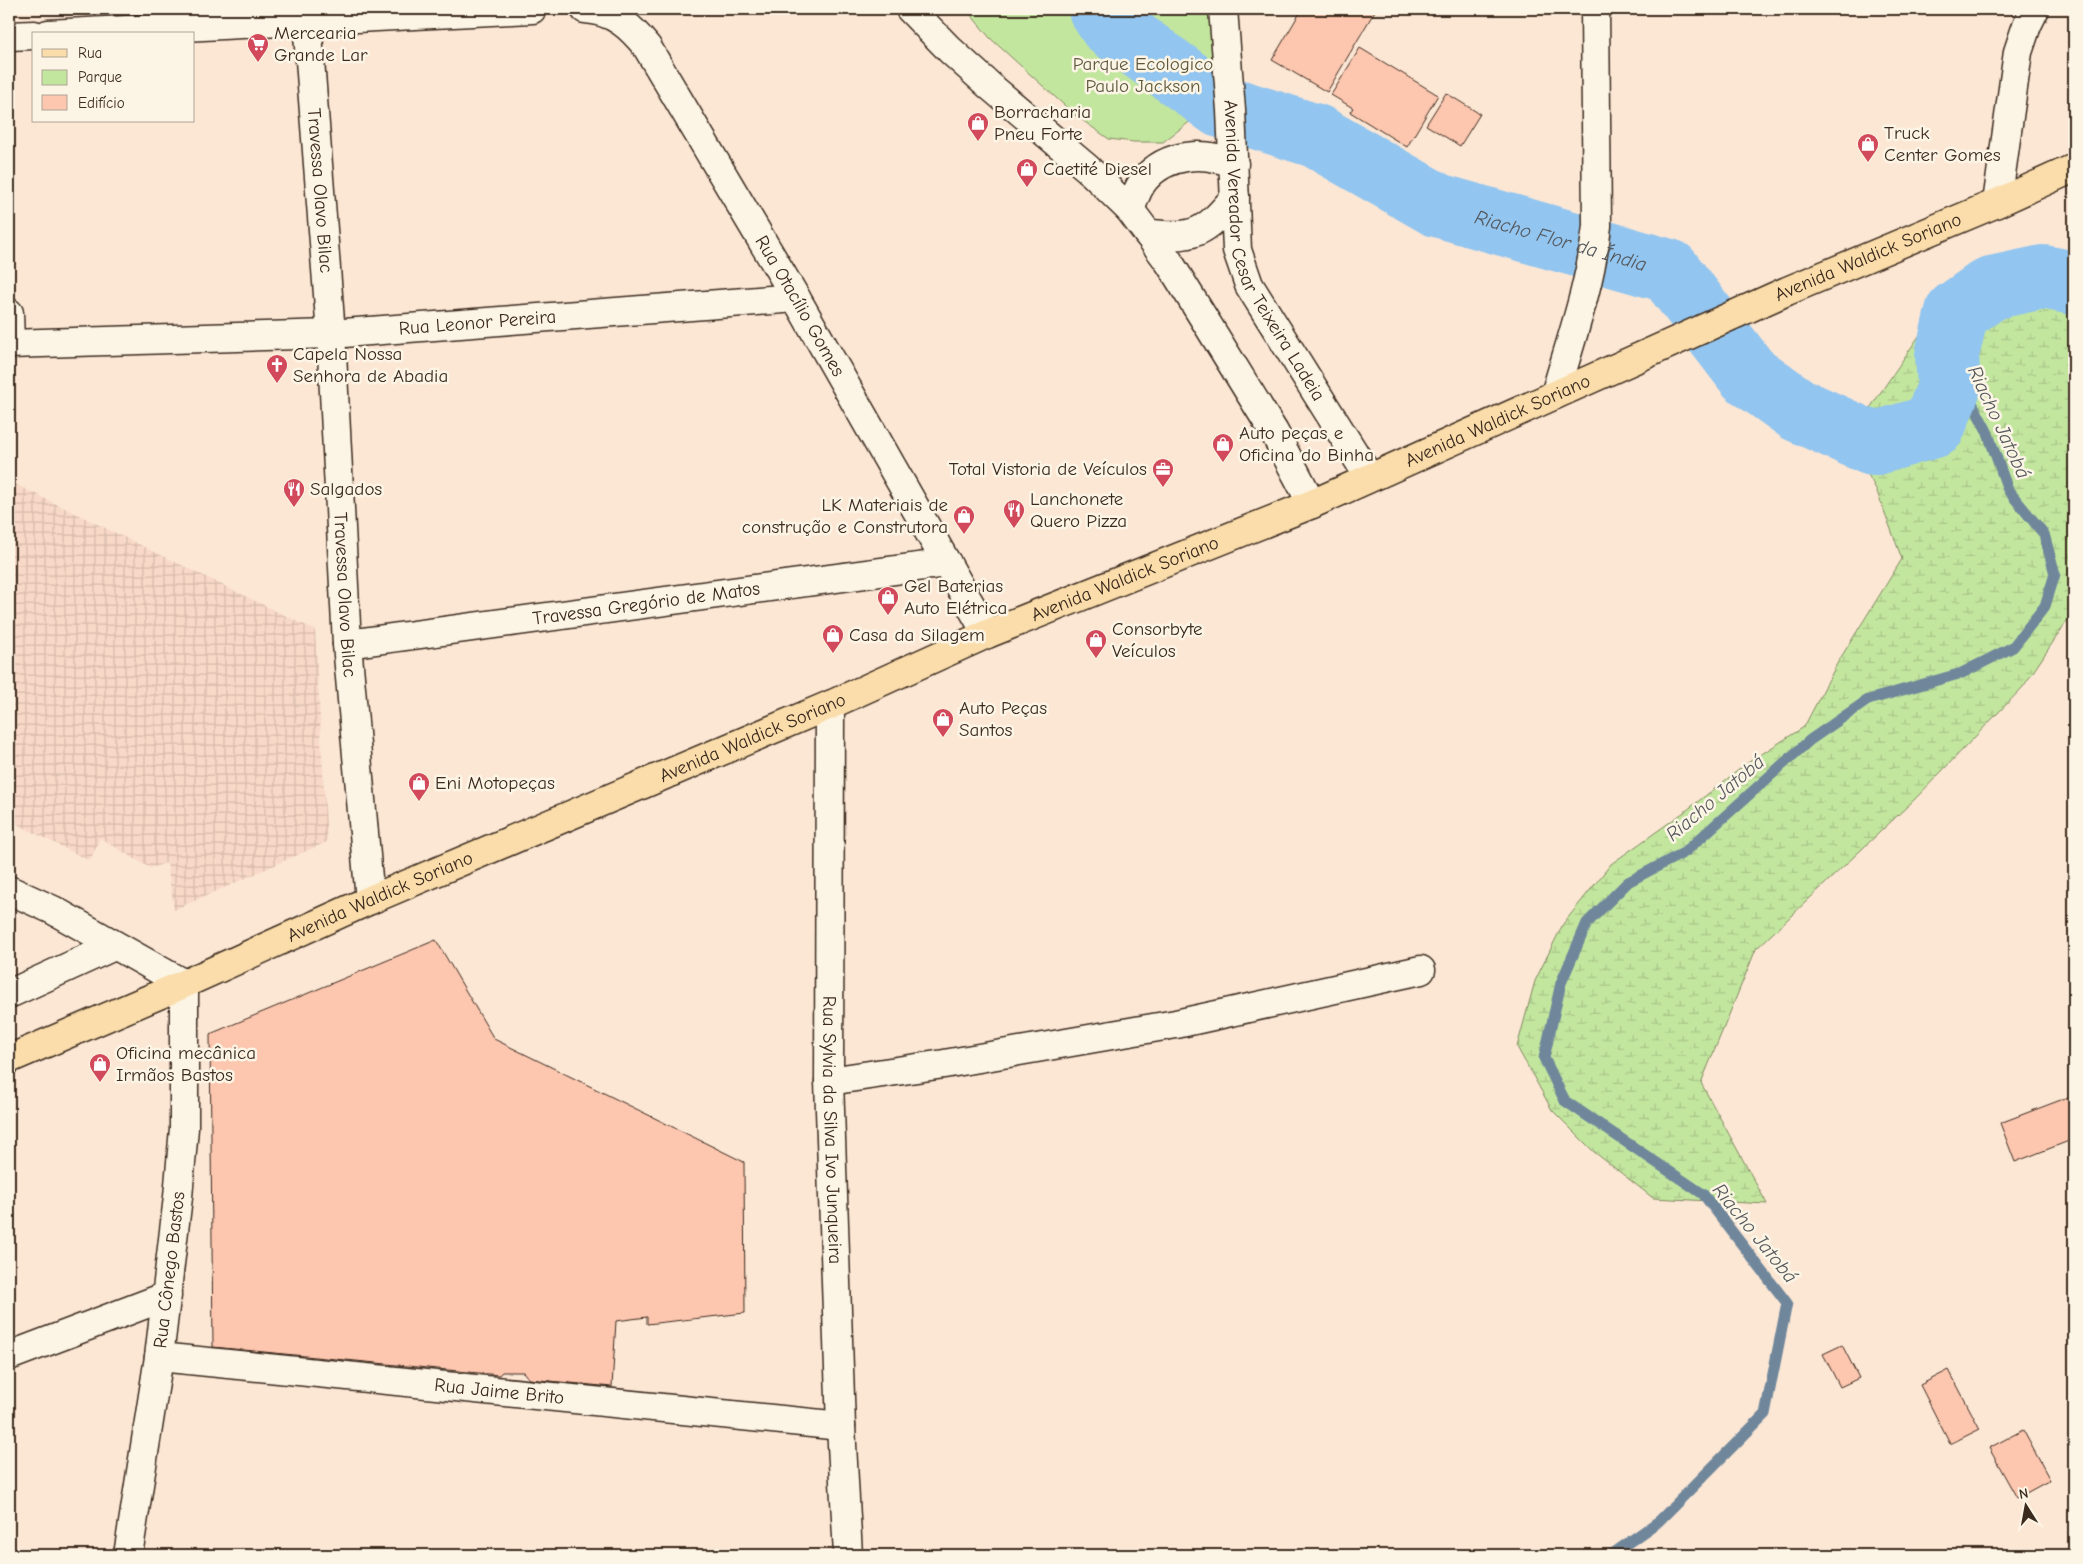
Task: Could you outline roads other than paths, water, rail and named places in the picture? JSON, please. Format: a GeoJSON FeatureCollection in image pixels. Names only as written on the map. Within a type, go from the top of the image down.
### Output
{"type":"FeatureCollection","features":[{"type":"Feature","properties":{"kind":"main road","name":"Avenida Waldick Soriano"},"geometry":{"type":"LineString","coordinates":[[9,1059],[184,984],[370,900],[830,705],[987,634],[1312,504],[1787,291],[1997,203],[2074,168]]}},
{"type":"Feature","properties":{"kind":"street"},"geometry":{"type":"LineString","coordinates":[[68,32],[225,16],[307,21],[532,9]]}},
{"type":"Feature","properties":{"kind":"street","name":"Rua Otacílio Gomes"},"geometry":{"type":"LineString","coordinates":[[585,9],[596,10],[616,17],[631,28],[647,47],[796,298],[987,634]]}},
{"type":"Feature","properties":{"kind":"street"},"geometry":{"type":"LineString","coordinates":[[910,9],[950,50],[1087,168],[1130,210],[1169,262],[1274,432],[1312,504]]}},
{"type":"Feature","properties":{"kind":"street","name":"Avenida Vereador Cesar Teixeira Ladeia"},"geometry":{"type":"LineString","coordinates":[[1223,9],[1234,164],[1237,250],[1250,285],[1369,477]]}},
{"type":"Feature","properties":{"kind":"street"},"geometry":{"type":"LineString","coordinates":[[1555,395],[1586,285],[1597,226],[1595,9]]}},
{"type":"Feature","properties":{"kind":"street"},"geometry":{"type":"LineString","coordinates":[[1997,203],[2018,52],[2027,25],[2035,9]]}},
{"type":"Feature","properties":{"kind":"street","name":"Travessa Olavo Bilac"},"geometry":{"type":"LineString","coordinates":[[307,21],[331,334],[347,644],[370,900]]}},
{"type":"Feature","properties":{"kind":"street"},"geometry":{"type":"LineString","coordinates":[[9,36],[32,34]]}},
{"type":"Feature","properties":{"kind":"street"},"geometry":{"type":"LineString","coordinates":[[1130,210],[1144,179],[1166,163],[1186,157],[1204,155],[1219,157],[1234,164]]}},
{"type":"Feature","properties":{"kind":"street"},"geometry":{"type":"LineString","coordinates":[[1147,233],[1185,236],[1217,219],[1235,197]]}},
{"type":"Feature","properties":{"kind":"street","name":"Rua Leonor Pereira"},"geometry":{"type":"LineString","coordinates":[[10,344],[331,334],[796,298]]}},
{"type":"Feature","properties":{"kind":"street"},"geometry":{"type":"LineString","coordinates":[[9,313],[10,344]]}},
{"type":"Feature","properties":{"kind":"street","name":"Travessa Gregório de Matos"},"geometry":{"type":"LineString","coordinates":[[347,644],[947,563]]}},
{"type":"Feature","properties":{"kind":"street","name":"Rua Sylvia da Silva Ivo Junqueira"},"geometry":{"type":"LineString","coordinates":[[830,705],[829,1081],[841,1426],[848,1555]]}},
{"type":"Feature","properties":{"kind":"street"},"geometry":{"type":"LineString","coordinates":[[9,890],[53,910],[184,984]]}},
{"type":"Feature","properties":{"kind":"street"},"geometry":{"type":"LineString","coordinates":[[9,994],[114,946]]}},
{"type":"Feature","properties":{"kind":"street"},"geometry":{"type":"LineString","coordinates":[[829,1081],[944,1064],[1176,1024],[1421,970]]}},
{"type":"Feature","properties":{"kind":"street","name":"Rua Cônego Bastos"},"geometry":{"type":"LineString","coordinates":[[128,1555],[167,1296],[184,1128],[184,984]]}},
{"type":"Feature","properties":{"kind":"street"},"geometry":{"type":"LineString","coordinates":[[9,1356],[167,1296]]}},
{"type":"Feature","properties":{"kind":"street","name":"Rua Jaime Brito"},"geometry":{"type":"LineString","coordinates":[[159,1356],[841,1426]]}},
{"type":"Feature","properties":{"kind":"waterway","name":"Riacho Flor da Índia"},"geometry":{"type":"LineString","coordinates":[[1100,9],[1111,26],[1221,106],[1316,136],[1437,205],[1669,271],[1748,374],[1798,410],[1873,444],[1934,426],[1949,387],[1947,355],[1957,312],[1991,288],[2043,277],[2074,283]]}},
{"type":"Feature","properties":{"kind":"waterway","name":"Riacho Jatobá"},"geometry":{"type":"LineString","coordinates":[[1611,1555],[1659,1521],[1765,1414],[1787,1303],[1703,1194],[1565,1101],[1544,1058],[1561,983],[1587,923],[1628,882],[1685,852],[1810,740],[1868,700],[1962,673],[2013,647],[2045,606],[2055,574],[2044,534],[2008,490],[1987,431],[1947,355]]}},
{"type":"Feature","properties":{"kind":"place","name":"Mercearia Grande Lar"},"geometry":{"type":"Point","coordinates":[258,63]}},
{"type":"Feature","properties":{"kind":"place","name":"Borracharia Pneu Forte"},"geometry":{"type":"Point","coordinates":[978,142]}},
{"type":"Feature","properties":{"kind":"place","name":"Truck Center Gomes"},"geometry":{"type":"Point","coordinates":[1868,163]}},
{"type":"Feature","properties":{"kind":"place","name":"Caetité Diesel"},"geometry":{"type":"Point","coordinates":[1027,188]}},
{"type":"Feature","properties":{"kind":"place","name":"Capela Nossa Senhora de Abadia"},"geometry":{"type":"Point","coordinates":[277,384]}},
{"type":"Feature","properties":{"kind":"place","name":"Auto peças e Oficina do Binha"},"geometry":{"type":"Point","coordinates":[1223,463]}},
{"type":"Feature","properties":{"kind":"place","name":"Total Vistoria de Veículos"},"geometry":{"type":"Point","coordinates":[1163,488]}},
{"type":"Feature","properties":{"kind":"place","name":"Salgados"},"geometry":{"type":"Point","coordinates":[294,508]}},
{"type":"Feature","properties":{"kind":"place","name":"Lanchonete Quero Pizza"},"geometry":{"type":"Point","coordinates":[1014,529]}},
{"type":"Feature","properties":{"kind":"place","name":"LK Materiais de construção e Construtora"},"geometry":{"type":"Point","coordinates":[964,535]}},
{"type":"Feature","properties":{"kind":"place","name":"Gel Baterias Auto Elétrica"},"geometry":{"type":"Point","coordinates":[888,616]}},
{"type":"Feature","properties":{"kind":"place","name":"Casa da Silagem"},"geometry":{"type":"Point","coordinates":[833,654]}},
{"type":"Feature","properties":{"kind":"place","name":"Consorbyte Veículos"},"geometry":{"type":"Point","coordinates":[1096,659]}},
{"type":"Feature","properties":{"kind":"place","name":"Auto Peças Santos"},"geometry":{"type":"Point","coordinates":[943,738]}},
{"type":"Feature","properties":{"kind":"place","name":"Eni Motopeças"},"geometry":{"type":"Point","coordinates":[419,802]}},
{"type":"Feature","properties":{"kind":"place","name":"Oficina mecânica Irmãos Bastos"},"geometry":{"type":"Point","coordinates":[100,1083]}},
{"type":"Feature","properties":{"kind":"park label","name":"Parque Ecologico Paulo Jackson"},"geometry":{"type":"Point","coordinates":[1143,75]}}]}
